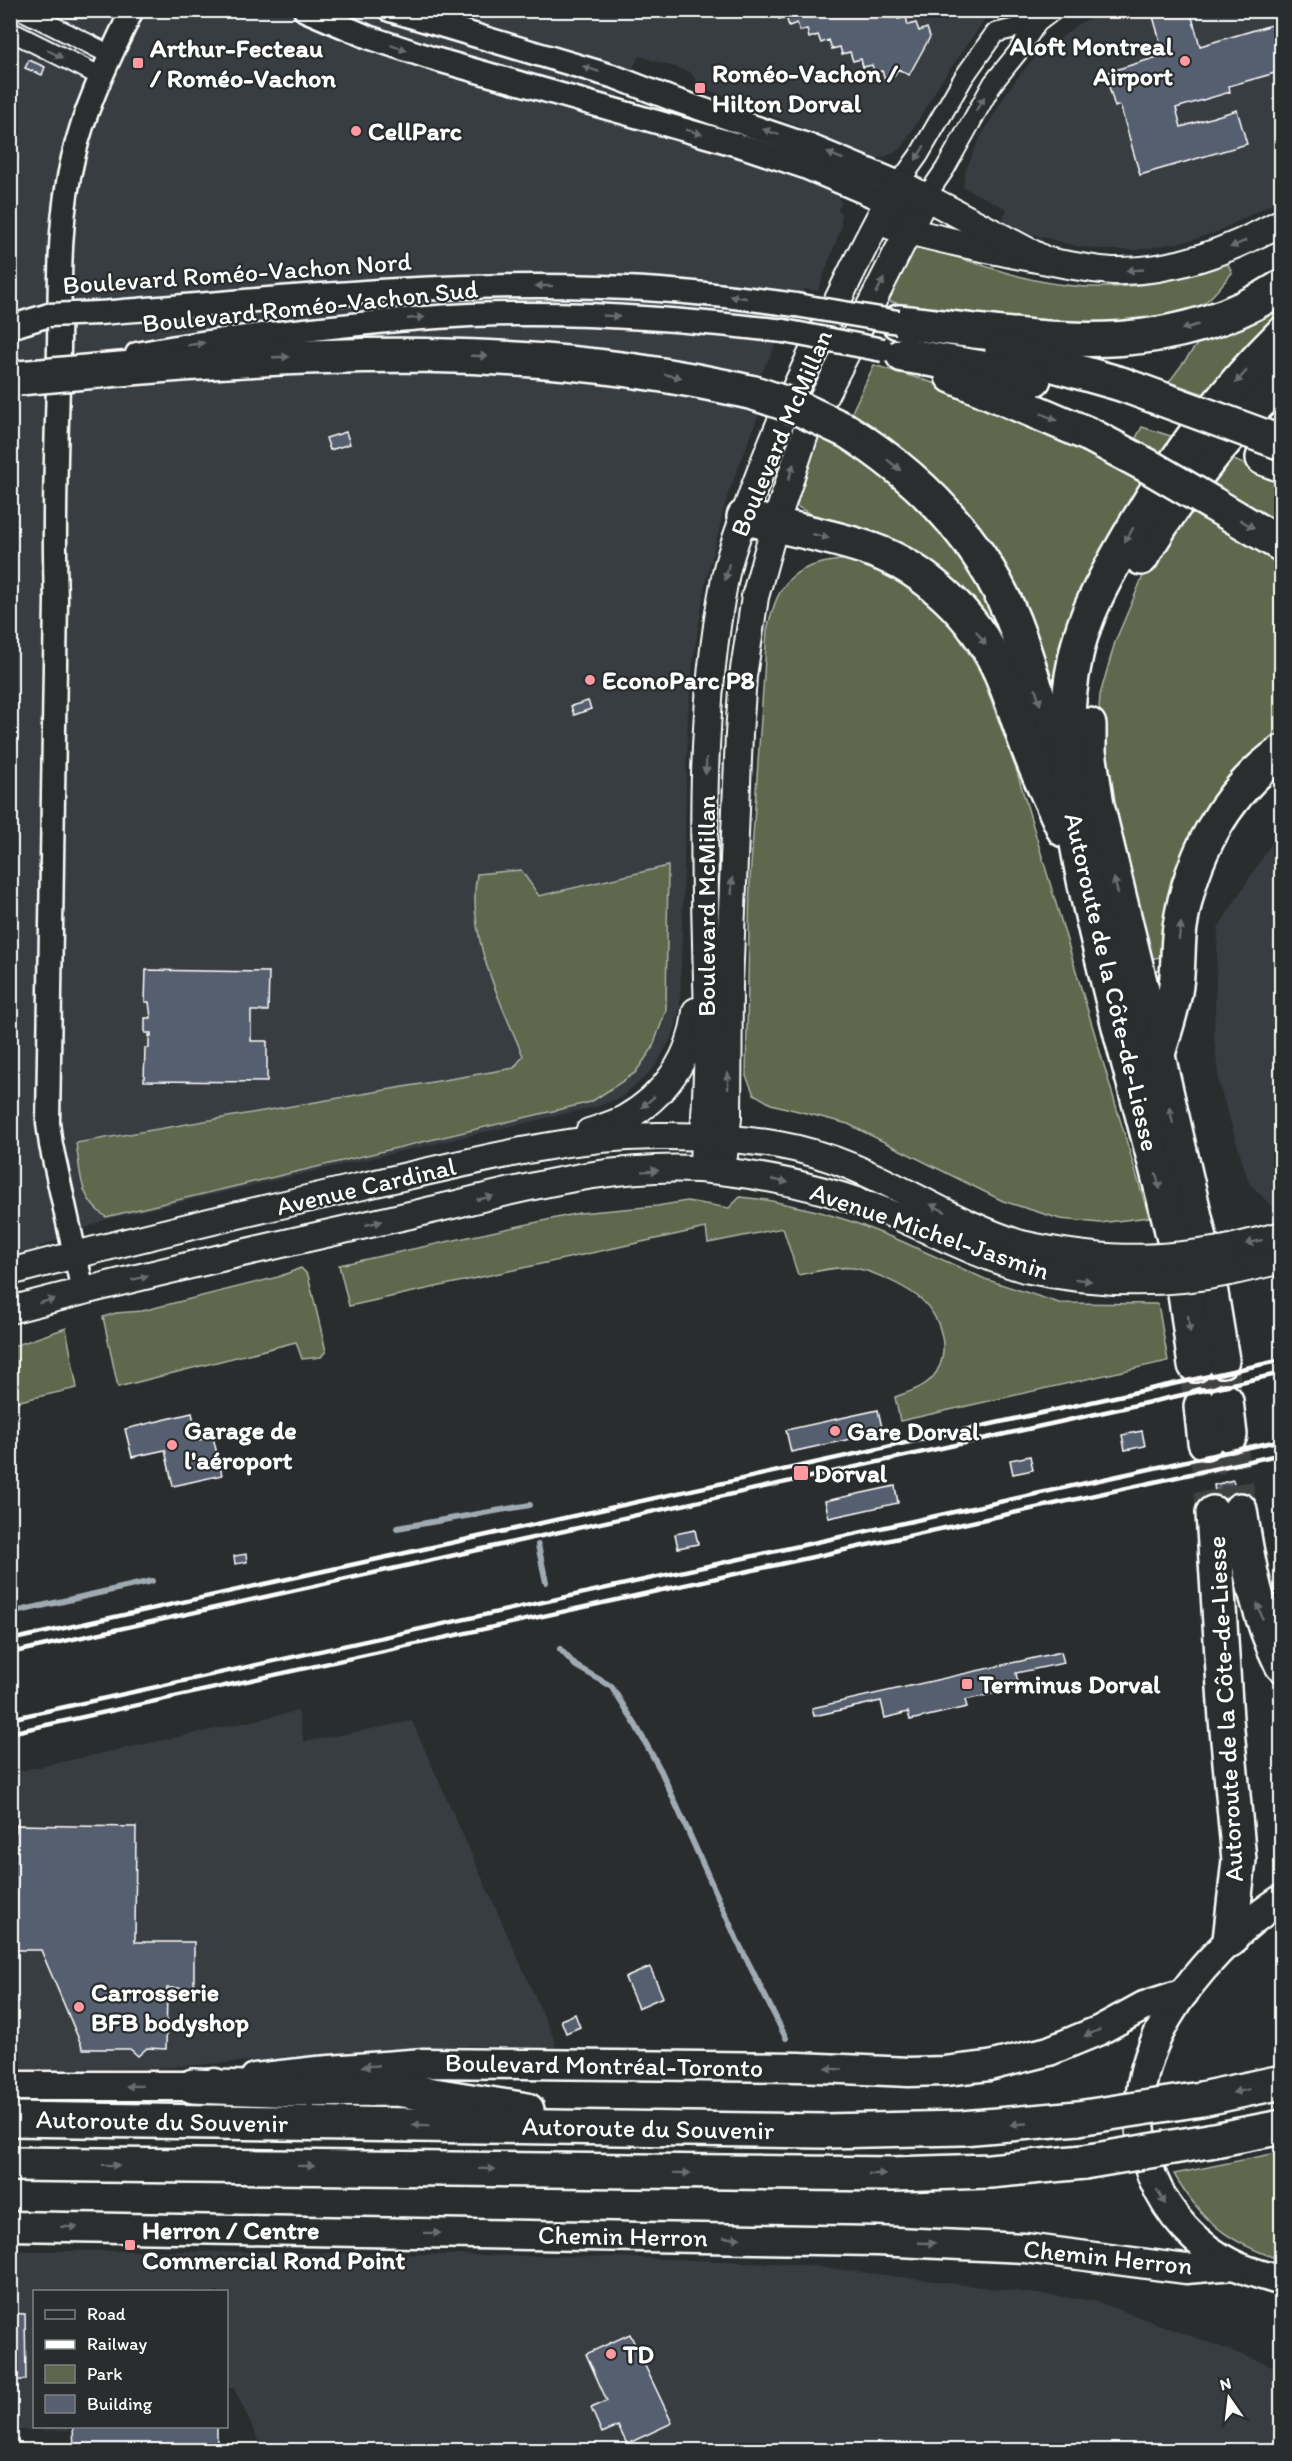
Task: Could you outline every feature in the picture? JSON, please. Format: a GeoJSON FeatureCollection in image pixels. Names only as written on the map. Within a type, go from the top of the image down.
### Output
{"type":"FeatureCollection","features":[{"type":"Feature","properties":{"kind":"highway"},"geometry":{"type":"LineString","coordinates":[[898,321],[1064,340],[1107,340],[1155,335],[1200,325],[1242,309],[1281,287]]}},
{"type":"Feature","properties":{"kind":"highway"},"geometry":{"type":"LineString","coordinates":[[898,321],[1116,393],[1275,455]]}},
{"type":"Feature","properties":{"kind":"highway","name":"Autoroute de la Côte-de-Liesse"},"geometry":{"type":"LineString","coordinates":[[1281,334],[1240,377],[1186,446],[1144,510],[1097,596],[1081,635],[1072,671],[1068,709],[1068,793],[1080,866],[1122,1043],[1180,1268],[1208,1363],[1207,1269],[1093,786],[1088,734],[1093,675],[1102,638],[1118,600],[1170,512],[1209,459],[1281,379]]}},
{"type":"Feature","properties":{"kind":"highway"},"geometry":{"type":"LineString","coordinates":[[893,352],[1116,393]]}},
{"type":"Feature","properties":{"kind":"highway"},"geometry":{"type":"LineString","coordinates":[[893,352],[1090,435],[1150,467],[1281,545]]}},
{"type":"Feature","properties":{"kind":"highway"},"geometry":{"type":"LineString","coordinates":[[15,379],[97,366],[249,358],[455,355],[617,367],[754,393],[796,407],[847,431],[883,455],[928,493],[960,526],[988,567],[1019,635],[1068,793]]}},
{"type":"Feature","properties":{"kind":"highway"},"geometry":{"type":"LineString","coordinates":[[759,521],[873,550],[919,574],[953,604],[985,643],[998,666],[1034,762],[1080,866]]}},
{"type":"Feature","properties":{"kind":"highway"},"geometry":{"type":"LineString","coordinates":[[1158,1056],[1175,990],[1178,946],[1185,903],[1200,855],[1215,824],[1236,796],[1261,769],[1281,752]]}},
{"type":"Feature","properties":{"kind":"highway"},"geometry":{"type":"LineString","coordinates":[[1214,1404],[1218,1438]]}},
{"type":"Feature","properties":{"kind":"highway","name":"Autoroute de la Côte-de-Liesse"},"geometry":{"type":"LineString","coordinates":[[1230,1940],[1239,1860],[1226,1719],[1226,1511],[1269,1639],[1281,1665]]}},
{"type":"Feature","properties":{"kind":"highway","name":"Autoroute du Souvenir"},"geometry":{"type":"LineString","coordinates":[[10,2119],[647,2129],[912,2130],[1000,2126],[1078,2118],[1201,2099],[1281,2082]]}},
{"type":"Feature","properties":{"kind":"highway"},"geometry":{"type":"LineString","coordinates":[[193,2086],[297,2090],[396,2089],[647,2129]]}},
{"type":"Feature","properties":{"kind":"highway","name":"Autoroute du Souvenir"},"geometry":{"type":"LineString","coordinates":[[10,2164],[893,2174],[990,2171],[1084,2162],[1281,2127]]}},
{"type":"Feature","properties":{"kind":"main road"},"geometry":{"type":"LineString","coordinates":[[888,202],[1045,260]]}},
{"type":"Feature","properties":{"kind":"main road"},"geometry":{"type":"LineString","coordinates":[[888,202],[916,214],[948,242],[1111,271],[1159,268],[1192,261],[1221,251],[1281,222]]}},
{"type":"Feature","properties":{"kind":"main road","name":"Boulevard McMillan"},"geometry":{"type":"LineString","coordinates":[[715,1139],[728,1118],[733,857],[743,676],[755,597],[759,521],[784,412],[888,202]]}},
{"type":"Feature","properties":{"kind":"main road","name":"Boulevard McMillan"},"geometry":{"type":"LineString","coordinates":[[712,1170],[715,1139],[704,930],[705,774],[711,674],[726,575],[794,463],[809,426],[916,214]]}},
{"type":"Feature","properties":{"kind":"main road"},"geometry":{"type":"LineString","coordinates":[[540,1147],[622,1120],[644,1106],[669,1080],[683,1059],[693,1034],[704,930]]}},
{"type":"Feature","properties":{"kind":"main road","name":"Avenue Cardinal"},"geometry":{"type":"LineString","coordinates":[[10,1272],[292,1203],[540,1147],[637,1138],[715,1139]]}},
{"type":"Feature","properties":{"kind":"main road","name":"Avenue Michel-Jasmin"},"geometry":{"type":"LineString","coordinates":[[715,1139],[779,1145],[847,1163],[983,1231],[1021,1244],[1077,1255],[1117,1259],[1281,1260]]}},
{"type":"Feature","properties":{"kind":"main road","name":"Avenue Cardinal"},"geometry":{"type":"LineString","coordinates":[[10,1311],[543,1185],[598,1175],[712,1170]]}},
{"type":"Feature","properties":{"kind":"main road","name":"Avenue Michel-Jasmin"},"geometry":{"type":"LineString","coordinates":[[712,1170],[778,1180],[849,1198],[896,1216],[969,1250],[1025,1269],[1085,1280],[1125,1283],[1189,1280],[1281,1235]]}},
{"type":"Feature","properties":{"kind":"main road"},"geometry":{"type":"LineString","coordinates":[[1281,1899],[1230,1940],[1184,1993],[1155,2041],[1143,2076],[1140,2100],[1141,2141],[1150,2174],[1159,2194],[1172,2213],[1203,2245],[1234,2265],[1281,2281]]}},
{"type":"Feature","properties":{"kind":"main road","name":"Boulevard Montréal-Toronto"},"geometry":{"type":"LineString","coordinates":[[10,2086],[193,2086],[317,2071],[424,2063],[799,2067],[909,2073],[945,2072],[989,2066],[1049,2051],[1100,2030],[1144,2006],[1184,1993]]}},
{"type":"Feature","properties":{"kind":"main road","name":"Chemin Herron"},"geometry":{"type":"LineString","coordinates":[[10,2226],[876,2241],[1025,2248],[1186,2269],[1234,2265]]}},
{"type":"Feature","properties":{"kind":"street"},"geometry":{"type":"LineString","coordinates":[[21,10],[111,55]]}},
{"type":"Feature","properties":{"kind":"street"},"geometry":{"type":"LineString","coordinates":[[83,1292],[48,1123],[56,599],[55,510],[62,232],[72,159],[83,122],[100,76],[132,10]]}},
{"type":"Feature","properties":{"kind":"street"},"geometry":{"type":"LineString","coordinates":[[305,10],[368,37],[431,58],[754,150],[805,167],[888,202]]}},
{"type":"Feature","properties":{"kind":"street"},"geometry":{"type":"LineString","coordinates":[[390,10],[615,77],[800,143],[888,202]]}},
{"type":"Feature","properties":{"kind":"street","name":"Boulevard McMillan"},"geometry":{"type":"LineString","coordinates":[[916,214],[945,168],[993,82],[1018,52],[1037,23],[1054,10]]}},
{"type":"Feature","properties":{"kind":"street","name":"Boulevard McMillan"},"geometry":{"type":"LineString","coordinates":[[888,202],[919,155],[964,77],[995,33],[1037,23]]}},
{"type":"Feature","properties":{"kind":"street"},"geometry":{"type":"LineString","coordinates":[[10,31],[100,76]]}},
{"type":"Feature","properties":{"kind":"street","name":"Boulevard Roméo-Vachon Nord"},"geometry":{"type":"LineString","coordinates":[[15,322],[49,315],[333,294],[520,286],[681,291],[796,305],[898,321]]}},
{"type":"Feature","properties":{"kind":"street","name":"Boulevard Roméo-Vachon Sud"},"geometry":{"type":"LineString","coordinates":[[97,366],[264,334],[435,317],[513,314],[612,316],[688,321],[783,332],[893,352]]}},
{"type":"Feature","properties":{"kind":"shaded area"},"geometry":{"type":"Polygon","coordinates":[[[11,11],[986,11],[986,18],[940,83],[902,148],[885,157],[875,159],[863,155],[811,131],[708,90],[700,85],[690,72],[639,56],[607,118],[821,183],[835,193],[842,203],[838,208],[841,215],[841,228],[818,291],[804,289],[759,378],[761,409],[728,494],[705,585],[694,655],[688,717],[680,1006],[674,1033],[656,1065],[621,1097],[599,1106],[107,1219],[11,1259],[11,11]]]}},
{"type":"Feature","properties":{"kind":"shaded area"},"geometry":{"type":"Polygon","coordinates":[[[1107,11],[1281,11],[1281,199],[1219,231],[1192,240],[1138,250],[1110,250],[1080,247],[1031,234],[1002,221],[1007,209],[963,187],[966,169],[979,140],[1007,92],[1022,72],[1036,57],[1080,23],[1107,11]]]}},
{"type":"Feature","properties":{"kind":"shaded area"},"geometry":{"type":"Polygon","coordinates":[[[1281,828],[1281,1216],[1249,1183],[1219,1084],[1214,1036],[1218,928],[1281,828]]]}},
{"type":"Feature","properties":{"kind":"shaded area"},"geometry":{"type":"Polygon","coordinates":[[[298,1711],[304,1742],[412,1721],[555,2041],[555,2047],[448,2046],[157,2068],[11,2069],[11,1773],[298,1711]]]}},
{"type":"Feature","properties":{"kind":"shaded area"},"geometry":{"type":"Polygon","coordinates":[[[10,2251],[616,2257],[795,2264],[1095,2301],[1281,2369],[1281,2450],[263,2450],[234,2388],[228,2388],[228,2290],[33,2290],[33,2428],[69,2428],[69,2430],[11,2430],[10,2251]]]}},
{"type":"Feature","properties":{"kind":"green space"},"geometry":{"type":"Polygon","coordinates":[[[47,11],[110,11],[93,17],[71,18],[47,11]]]}},
{"type":"Feature","properties":{"kind":"green space"},"geometry":{"type":"Polygon","coordinates":[[[920,247],[1055,284],[1130,286],[1180,278],[1228,264],[1232,273],[1213,296],[1195,308],[1185,311],[1125,321],[1056,323],[987,317],[885,301],[913,252],[920,247]]]}},
{"type":"Feature","properties":{"kind":"green space"},"geometry":{"type":"Polygon","coordinates":[[[1281,303],[1281,318],[1241,359],[1210,396],[1169,382],[1203,336],[1281,303]]]}},
{"type":"Feature","properties":{"kind":"green space"},"geometry":{"type":"Polygon","coordinates":[[[874,365],[970,394],[1148,480],[1057,692],[1047,694],[961,507],[933,477],[852,412],[874,365]]]}},
{"type":"Feature","properties":{"kind":"green space"},"geometry":{"type":"Polygon","coordinates":[[[1142,427],[1177,438],[1162,462],[1132,445],[1142,427]]]}},
{"type":"Feature","properties":{"kind":"green space"},"geometry":{"type":"Polygon","coordinates":[[[816,431],[864,460],[906,494],[955,544],[1009,641],[999,644],[885,542],[812,515],[798,507],[793,497],[816,431]]]}},
{"type":"Feature","properties":{"kind":"green space"},"geometry":{"type":"Polygon","coordinates":[[[1227,457],[1281,480],[1281,534],[1201,486],[1227,457]]]}},
{"type":"Feature","properties":{"kind":"green space"},"geometry":{"type":"Polygon","coordinates":[[[1188,506],[1281,558],[1281,736],[1217,792],[1190,837],[1171,880],[1160,957],[1150,959],[1097,739],[1100,695],[1115,642],[1143,576],[1188,506]]]}},
{"type":"Feature","properties":{"kind":"green space"},"geometry":{"type":"Polygon","coordinates":[[[851,559],[882,571],[920,593],[944,613],[981,673],[1017,772],[1149,1217],[1100,1223],[1060,1219],[1003,1201],[848,1124],[771,1104],[754,1094],[746,1076],[750,880],[767,630],[778,596],[793,576],[816,564],[851,559]]]}},
{"type":"Feature","properties":{"kind":"green space"},"geometry":{"type":"Polygon","coordinates":[[[668,866],[666,1010],[652,1049],[635,1073],[591,1102],[106,1217],[90,1202],[82,1184],[76,1143],[514,1068],[523,1056],[495,990],[481,944],[476,921],[477,874],[521,870],[539,896],[668,866]]]}},
{"type":"Feature","properties":{"kind":"green space"},"geometry":{"type":"Polygon","coordinates":[[[740,1197],[767,1200],[817,1211],[853,1222],[985,1279],[1059,1303],[1158,1304],[1168,1361],[900,1421],[895,1397],[924,1384],[939,1368],[943,1346],[938,1323],[932,1312],[911,1292],[860,1269],[839,1268],[798,1275],[783,1228],[708,1243],[706,1228],[349,1306],[339,1265],[579,1213],[687,1201],[729,1208],[740,1197]]]}},
{"type":"Feature","properties":{"kind":"green space"},"geometry":{"type":"Polygon","coordinates":[[[301,1268],[308,1275],[326,1351],[321,1357],[302,1359],[296,1342],[118,1387],[103,1317],[116,1313],[142,1311],[278,1277],[301,1268]]]}},
{"type":"Feature","properties":{"kind":"green space"},"geometry":{"type":"Polygon","coordinates":[[[66,1328],[77,1388],[11,1403],[11,1347],[66,1328]]]}},
{"type":"Feature","properties":{"kind":"green space"},"geometry":{"type":"Polygon","coordinates":[[[1281,2152],[1281,2260],[1246,2246],[1218,2229],[1196,2206],[1174,2174],[1281,2152]]]}},
{"type":"Feature","properties":{"kind":"building"},"geometry":{"type":"Polygon","coordinates":[[[768,10],[882,10],[883,14],[895,10],[898,19],[906,17],[908,25],[916,23],[919,31],[927,28],[930,37],[909,75],[898,69],[894,76],[885,79],[882,71],[875,73],[872,65],[863,67],[861,59],[853,61],[850,52],[842,54],[840,47],[832,49],[829,40],[821,43],[818,35],[809,38],[807,29],[800,31],[797,23],[789,26],[786,17],[779,19],[777,12],[769,14],[768,10]]]}},
{"type":"Feature","properties":{"kind":"building"},"geometry":{"type":"Polygon","coordinates":[[[1159,10],[1190,10],[1200,46],[1282,22],[1282,71],[1229,86],[1230,92],[1176,108],[1181,127],[1237,110],[1247,144],[1140,175],[1120,105],[1115,107],[1105,73],[1164,55],[1152,13],[1159,10]]]}},
{"type":"Feature","properties":{"kind":"building"},"geometry":{"type":"Polygon","coordinates":[[[29,60],[45,67],[42,75],[25,68],[29,60]]]}},
{"type":"Feature","properties":{"kind":"building"},"geometry":{"type":"Polygon","coordinates":[[[346,432],[350,444],[330,450],[326,438],[346,432]]]}},
{"type":"Feature","properties":{"kind":"building"},"geometry":{"type":"Polygon","coordinates":[[[588,701],[591,709],[574,715],[571,706],[588,701]]]}},
{"type":"Feature","properties":{"kind":"building"},"geometry":{"type":"Polygon","coordinates":[[[146,970],[269,972],[268,1011],[251,1011],[251,1041],[267,1041],[267,1082],[144,1081],[145,1048],[149,1048],[149,1035],[151,1036],[151,1033],[145,1033],[145,1018],[151,1018],[149,1002],[145,1002],[146,970]]]}},
{"type":"Feature","properties":{"kind":"building","name":"Gare Dorval"},"geometry":{"type":"Polygon","coordinates":[[[878,1410],[883,1432],[791,1452],[786,1430],[878,1410]]]}},
{"type":"Feature","properties":{"kind":"building","name":"Garage de l'aéroport"},"geometry":{"type":"Polygon","coordinates":[[[192,1413],[198,1440],[213,1437],[222,1475],[173,1486],[165,1450],[132,1457],[125,1429],[192,1413]]]}},
{"type":"Feature","properties":{"kind":"building"},"geometry":{"type":"Polygon","coordinates":[[[1142,1431],[1145,1446],[1125,1450],[1122,1435],[1142,1431]]]}},
{"type":"Feature","properties":{"kind":"building"},"geometry":{"type":"Polygon","coordinates":[[[1030,1456],[1033,1470],[1013,1474],[1010,1460],[1030,1456]]]}},
{"type":"Feature","properties":{"kind":"building"},"geometry":{"type":"Polygon","coordinates":[[[1233,1480],[1235,1487],[1215,1492],[1214,1485],[1233,1480]]]}},
{"type":"Feature","properties":{"kind":"building"},"geometry":{"type":"Polygon","coordinates":[[[895,1486],[898,1503],[829,1518],[825,1501],[895,1486]]]}},
{"type":"Feature","properties":{"kind":"building"},"geometry":{"type":"Polygon","coordinates":[[[695,1530],[698,1544],[678,1548],[675,1534],[695,1530]]]}},
{"type":"Feature","properties":{"kind":"building"},"geometry":{"type":"Polygon","coordinates":[[[246,1554],[247,1562],[235,1564],[234,1556],[246,1554]]]}},
{"type":"Feature","properties":{"kind":"building","name":"Terminus Dorval"},"geometry":{"type":"Polygon","coordinates":[[[1061,1652],[1064,1663],[1016,1673],[1019,1688],[965,1700],[967,1707],[910,1720],[908,1712],[885,1718],[881,1701],[814,1716],[812,1708],[1061,1652]]]}},
{"type":"Feature","properties":{"kind":"building"},"geometry":{"type":"Polygon","coordinates":[[[16,1825],[136,1827],[135,1942],[194,1942],[194,1988],[167,1988],[166,2049],[147,2048],[138,2056],[130,2049],[83,2049],[41,1950],[10,1950],[10,1833],[16,1832],[16,1825]]]}},
{"type":"Feature","properties":{"kind":"building"},"geometry":{"type":"Polygon","coordinates":[[[650,1967],[663,1997],[638,2008],[625,1978],[650,1967]]]}},
{"type":"Feature","properties":{"kind":"building"},"geometry":{"type":"Polygon","coordinates":[[[575,2014],[580,2027],[566,2033],[561,2020],[575,2014]]]}},
{"type":"Feature","properties":{"kind":"building"},"geometry":{"type":"Polygon","coordinates":[[[10,2313],[25,2314],[26,2380],[10,2380],[10,2313]]]}},
{"type":"Feature","properties":{"kind":"building"},"geometry":{"type":"Polygon","coordinates":[[[630,2334],[672,2423],[627,2444],[618,2426],[602,2433],[591,2408],[607,2401],[586,2354],[630,2334]]]}},
{"type":"Feature","properties":{"kind":"building"},"geometry":{"type":"Polygon","coordinates":[[[73,2428],[217,2428],[217,2450],[74,2450],[73,2428]]]}},
{"type":"Feature","properties":{"kind":"waterway"},"geometry":{"type":"LineString","coordinates":[[397,1528],[530,1505]]}},
{"type":"Feature","properties":{"kind":"waterway"},"geometry":{"type":"LineString","coordinates":[[538,1545],[546,1582]]}},
{"type":"Feature","properties":{"kind":"waterway"},"geometry":{"type":"LineString","coordinates":[[10,1613],[152,1581]]}},
{"type":"Feature","properties":{"kind":"waterway"},"geometry":{"type":"LineString","coordinates":[[560,1649],[576,1666],[611,1686],[635,1724],[661,1771],[737,1940],[786,2038]]}},
{"type":"Feature","properties":{"kind":"tunnel"},"geometry":{"type":"LineString","coordinates":[[1222,1360],[1226,1401]]}},
{"type":"Feature","properties":{"kind":"tunnel"},"geometry":{"type":"LineString","coordinates":[[1195,1365],[1201,1406]]}},
{"type":"Feature","properties":{"kind":"tunnel"},"geometry":{"type":"LineString","coordinates":[[1230,1435],[1240,1510]]}},
{"type":"Feature","properties":{"kind":"tunnel"},"geometry":{"type":"LineString","coordinates":[[1205,1442],[1213,1513]]}},
{"type":"Feature","properties":{"kind":"railway"},"geometry":{"type":"LineString","coordinates":[[10,1640],[1282,1360]]}},
{"type":"Feature","properties":{"kind":"railway"},"geometry":{"type":"LineString","coordinates":[[10,1653],[1282,1373]]}},
{"type":"Feature","properties":{"kind":"railway"},"geometry":{"type":"LineString","coordinates":[[10,1719],[1282,1440]]}},
{"type":"Feature","properties":{"kind":"railway"},"geometry":{"type":"LineString","coordinates":[[10,1733],[1282,1454]]}},
{"type":"Feature","properties":{"kind":"place","name":"Aloft Montreal Airport"},"geometry":{"type":"Point","coordinates":[1185,61]}},
{"type":"Feature","properties":{"kind":"place","name":"Arthur-Fecteau / Roméo-Vachon"},"geometry":{"type":"Point","coordinates":[138,63]}},
{"type":"Feature","properties":{"kind":"place","name":"Roméo-Vachon / Hilton Dorval"},"geometry":{"type":"Point","coordinates":[700,88]}},
{"type":"Feature","properties":{"kind":"place","name":"CellParc"},"geometry":{"type":"Point","coordinates":[356,131]}},
{"type":"Feature","properties":{"kind":"place","name":"EconoParc P8"},"geometry":{"type":"Point","coordinates":[590,680]}},
{"type":"Feature","properties":{"kind":"place","name":"Gare Dorval"},"geometry":{"type":"Point","coordinates":[835,1431]}},
{"type":"Feature","properties":{"kind":"place","name":"Garage de l'aéroport"},"geometry":{"type":"Point","coordinates":[172,1445]}},
{"type":"Feature","properties":{"kind":"place","name":"Dorval"},"geometry":{"type":"Point","coordinates":[801,1473]}},
{"type":"Feature","properties":{"kind":"place","name":"Terminus Dorval"},"geometry":{"type":"Point","coordinates":[967,1684]}},
{"type":"Feature","properties":{"kind":"place","name":"Carrosserie BFB bodyshop"},"geometry":{"type":"Point","coordinates":[79,2007]}},
{"type":"Feature","properties":{"kind":"place","name":"Herron / Centre Commercial Rond Point"},"geometry":{"type":"Point","coordinates":[130,2245]}},
{"type":"Feature","properties":{"kind":"place","name":"TD"},"geometry":{"type":"Point","coordinates":[611,2354]}}]}
